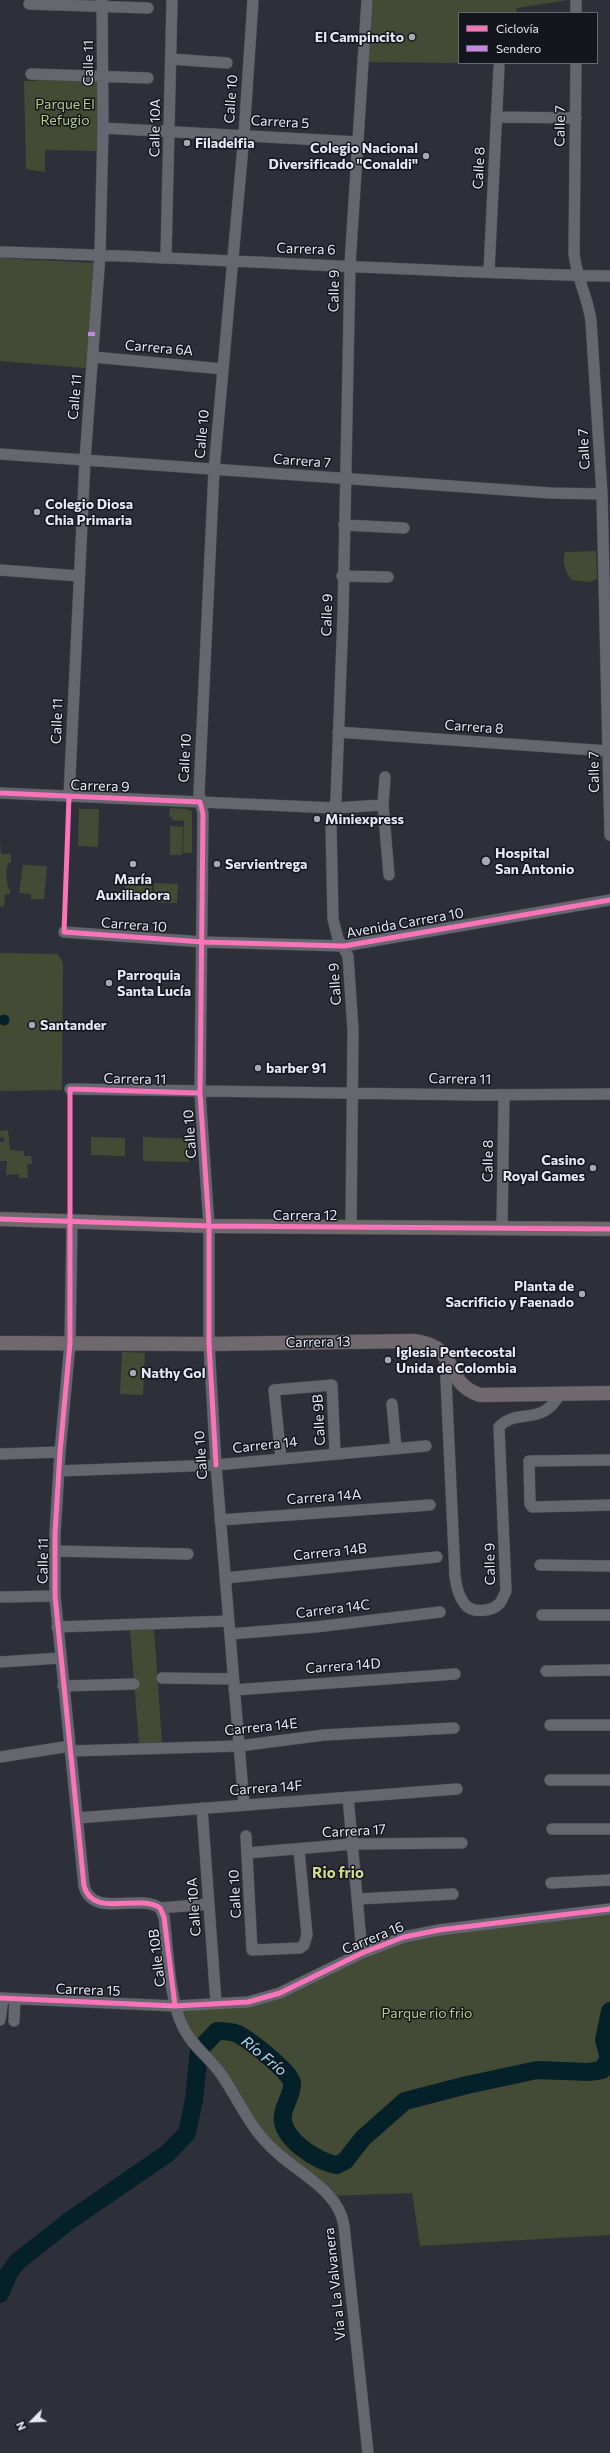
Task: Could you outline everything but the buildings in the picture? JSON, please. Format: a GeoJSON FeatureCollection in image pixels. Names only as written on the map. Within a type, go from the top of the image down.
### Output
{"type":"FeatureCollection","features":[{"type":"Feature","properties":{"kind":"main road","name":"Carrera 12"},"geometry":{"type":"LineString","coordinates":[[0,1219],[209,1226],[610,1229]]}},
{"type":"Feature","properties":{"kind":"main road","name":"Carrera 13"},"geometry":{"type":"LineString","coordinates":[[0,1343],[209,1344],[414,1341],[430,1343],[445,1355],[458,1380],[473,1392],[488,1396],[610,1393]]}},
{"type":"Feature","properties":{"kind":"street","name":"Calle 10A"},"geometry":{"type":"LineString","coordinates":[[166,256],[172,0]]}},
{"type":"Feature","properties":{"kind":"street","name":"Calle 10"},"geometry":{"type":"LineString","coordinates":[[244,1805],[220,1520],[209,1344],[209,1226],[200,1092],[203,942],[203,814],[199,793],[214,470],[244,136],[253,0]]}},
{"type":"Feature","properties":{"kind":"street","name":"Calle 9"},"geometry":{"type":"LineString","coordinates":[[351,1227],[354,1092],[349,963],[344,946],[338,939],[333,919],[331,825],[334,808],[343,616],[342,576],[350,266],[367,0]]}},
{"type":"Feature","properties":{"kind":"street"},"geometry":{"type":"LineString","coordinates":[[576,0],[576,12]]}},
{"type":"Feature","properties":{"kind":"street"},"geometry":{"type":"LineString","coordinates":[[29,4],[102,4],[148,8]]}},
{"type":"Feature","properties":{"kind":"street","name":"Calle 11"},"geometry":{"type":"LineString","coordinates":[[69,797],[85,460],[93,357],[92,334],[100,254],[104,76],[102,4]]}},
{"type":"Feature","properties":{"kind":"street"},"geometry":{"type":"LineString","coordinates":[[171,59],[227,63]]}},
{"type":"Feature","properties":{"kind":"street","name":"Calle 7"},"geometry":{"type":"LineString","coordinates":[[576,64],[573,228],[575,264],[589,306],[591,321],[602,494],[607,546],[610,835]]}},
{"type":"Feature","properties":{"kind":"street","name":"Calle 8"},"geometry":{"type":"LineString","coordinates":[[489,271],[499,67]]}},
{"type":"Feature","properties":{"kind":"street"},"geometry":{"type":"LineString","coordinates":[[31,74],[148,78]]}},
{"type":"Feature","properties":{"kind":"street"},"geometry":{"type":"LineString","coordinates":[[496,117],[576,118]]}},
{"type":"Feature","properties":{"kind":"street","name":"Carrera 5"},"geometry":{"type":"LineString","coordinates":[[103,128],[358,142]]}},
{"type":"Feature","properties":{"kind":"street","name":"Carrera 6"},"geometry":{"type":"LineString","coordinates":[[0,252],[166,256],[233,261],[578,276],[610,276]]}},
{"type":"Feature","properties":{"kind":"street","name":"Carrera 6A"},"geometry":{"type":"LineString","coordinates":[[93,357],[223,369]]}},
{"type":"Feature","properties":{"kind":"street","name":"Carrera 7"},"geometry":{"type":"LineString","coordinates":[[0,454],[550,494],[602,494]]}},
{"type":"Feature","properties":{"kind":"street"},"geometry":{"type":"LineString","coordinates":[[344,525],[404,528]]}},
{"type":"Feature","properties":{"kind":"street"},"geometry":{"type":"LineString","coordinates":[[0,570],[79,576]]}},
{"type":"Feature","properties":{"kind":"street"},"geometry":{"type":"LineString","coordinates":[[342,576],[388,577]]}},
{"type":"Feature","properties":{"kind":"street","name":"Carrera 8"},"geometry":{"type":"LineString","coordinates":[[338,732],[608,751]]}},
{"type":"Feature","properties":{"kind":"street"},"geometry":{"type":"LineString","coordinates":[[385,777],[383,805],[389,874]]}},
{"type":"Feature","properties":{"kind":"street","name":"Carrera 9"},"geometry":{"type":"LineString","coordinates":[[0,792],[69,797],[334,808],[383,805]]}},
{"type":"Feature","properties":{"kind":"street","name":"Avenida Carrera 10"},"geometry":{"type":"LineString","coordinates":[[203,942],[344,946],[610,900]]}},
{"type":"Feature","properties":{"kind":"street","name":"Carrera 10"},"geometry":{"type":"LineString","coordinates":[[64,932],[203,942]]}},
{"type":"Feature","properties":{"kind":"street","name":"Carrera 11"},"geometry":{"type":"LineString","coordinates":[[70,1089],[200,1092],[354,1092],[504,1095],[610,1094]]}},
{"type":"Feature","properties":{"kind":"street","name":"Calle 8"},"geometry":{"type":"LineString","coordinates":[[502,1228],[504,1095]]}},
{"type":"Feature","properties":{"kind":"street","name":"Calle 11"},"geometry":{"type":"LineString","coordinates":[[72,1222],[70,1343],[60,1452],[55,1551],[55,1596],[62,1686],[84,1886],[89,1898],[98,1903],[150,1904],[160,1908]]}},
{"type":"Feature","properties":{"kind":"street","name":"Calle 9"},"geometry":{"type":"LineString","coordinates":[[445,1355],[456,1588],[464,1604],[473,1609],[492,1608],[500,1602],[506,1591],[499,1427],[506,1421],[542,1413],[550,1409],[560,1394]]}},
{"type":"Feature","properties":{"kind":"street","name":"Calle 9B"},"geometry":{"type":"LineString","coordinates":[[281,1458],[274,1390],[332,1385],[335,1453]]}},
{"type":"Feature","properties":{"kind":"street"},"geometry":{"type":"LineString","coordinates":[[392,1404],[396,1448]]}},
{"type":"Feature","properties":{"kind":"street","name":"Carrera 14"},"geometry":{"type":"LineString","coordinates":[[59,1470],[216,1465],[335,1453],[426,1446]]}},
{"type":"Feature","properties":{"kind":"street"},"geometry":{"type":"LineString","coordinates":[[0,1454],[60,1452]]}},
{"type":"Feature","properties":{"kind":"street"},"geometry":{"type":"LineString","coordinates":[[610,1460],[529,1461],[531,1506],[610,1505]]}},
{"type":"Feature","properties":{"kind":"street","name":"Carrera 14A"},"geometry":{"type":"LineString","coordinates":[[220,1520],[430,1505]]}},
{"type":"Feature","properties":{"kind":"street"},"geometry":{"type":"LineString","coordinates":[[55,1551],[188,1554]]}},
{"type":"Feature","properties":{"kind":"street","name":"Carrera 14B"},"geometry":{"type":"LineString","coordinates":[[225,1578],[437,1557]]}},
{"type":"Feature","properties":{"kind":"street"},"geometry":{"type":"LineString","coordinates":[[540,1565],[610,1566]]}},
{"type":"Feature","properties":{"kind":"street"},"geometry":{"type":"LineString","coordinates":[[0,1597],[55,1596]]}},
{"type":"Feature","properties":{"kind":"street","name":"Carrera 14C"},"geometry":{"type":"LineString","coordinates":[[230,1634],[316,1627],[440,1612]]}},
{"type":"Feature","properties":{"kind":"street"},"geometry":{"type":"LineString","coordinates":[[542,1615],[610,1615]]}},
{"type":"Feature","properties":{"kind":"street"},"geometry":{"type":"LineString","coordinates":[[57,1627],[229,1621]]}},
{"type":"Feature","properties":{"kind":"street"},"geometry":{"type":"LineString","coordinates":[[0,1662],[60,1658]]}},
{"type":"Feature","properties":{"kind":"street"},"geometry":{"type":"LineString","coordinates":[[546,1671],[610,1670]]}},
{"type":"Feature","properties":{"kind":"street","name":"Carrera 14D"},"geometry":{"type":"LineString","coordinates":[[234,1690],[455,1674]]}},
{"type":"Feature","properties":{"kind":"street"},"geometry":{"type":"LineString","coordinates":[[162,1678],[233,1679]]}},
{"type":"Feature","properties":{"kind":"street"},"geometry":{"type":"LineString","coordinates":[[62,1686],[134,1684]]}},
{"type":"Feature","properties":{"kind":"street"},"geometry":{"type":"LineString","coordinates":[[550,1725],[610,1725]]}},
{"type":"Feature","properties":{"kind":"street","name":"Carrera 14E"},"geometry":{"type":"LineString","coordinates":[[0,1757],[70,1748],[239,1746],[324,1735],[454,1728]]}},
{"type":"Feature","properties":{"kind":"street"},"geometry":{"type":"LineString","coordinates":[[550,1780],[610,1780]]}},
{"type":"Feature","properties":{"kind":"street","name":"Carrera 14F"},"geometry":{"type":"LineString","coordinates":[[77,1818],[457,1788]]}},
{"type":"Feature","properties":{"kind":"street"},"geometry":{"type":"LineString","coordinates":[[348,1797],[354,1844],[362,1953]]}},
{"type":"Feature","properties":{"kind":"street","name":"Calle 10A"},"geometry":{"type":"LineString","coordinates":[[202,1808],[216,2003]]}},
{"type":"Feature","properties":{"kind":"street"},"geometry":{"type":"LineString","coordinates":[[552,1829],[610,1829]]}},
{"type":"Feature","properties":{"kind":"street","name":"Calle 10"},"geometry":{"type":"LineString","coordinates":[[246,1836],[252,1950],[300,1948],[304,1945],[307,1935],[299,1850]]}},
{"type":"Feature","properties":{"kind":"street","name":"Carrera 17"},"geometry":{"type":"LineString","coordinates":[[247,1853],[299,1850],[354,1844],[462,1843]]}},
{"type":"Feature","properties":{"kind":"street"},"geometry":{"type":"LineString","coordinates":[[551,1883],[610,1880]]}},
{"type":"Feature","properties":{"kind":"street"},"geometry":{"type":"LineString","coordinates":[[358,1899],[452,1894]]}},
{"type":"Feature","properties":{"kind":"street"},"geometry":{"type":"LineString","coordinates":[[160,1908],[209,1904]]}},
{"type":"Feature","properties":{"kind":"street","name":"Calle 10B"},"geometry":{"type":"LineString","coordinates":[[160,1908],[164,1917],[175,2006]]}},
{"type":"Feature","properties":{"kind":"street","name":"Carrera 16"},"geometry":{"type":"LineString","coordinates":[[175,2006],[248,2002],[265,1999],[362,1953],[419,1933],[610,1910]]}},
{"type":"Feature","properties":{"kind":"street"},"geometry":{"type":"LineString","coordinates":[[0,2020],[1,1998]]}},
{"type":"Feature","properties":{"kind":"street","name":"Carrera 15"},"geometry":{"type":"LineString","coordinates":[[1,1998],[175,2006]]}},
{"type":"Feature","properties":{"kind":"street"},"geometry":{"type":"LineString","coordinates":[[14,2021],[15,1999]]}},
{"type":"Feature","properties":{"kind":"street","name":"Vía a La Valvanera"},"geometry":{"type":"LineString","coordinates":[[175,2006],[182,2026],[194,2044],[210,2061],[265,2141],[330,2196],[341,2212],[344,2226],[368,2453]]}},
{"type":"Feature","properties":{"kind":"green space","name":"El Campincito"},"geometry":{"type":"Polygon","coordinates":[[[367,0],[568,0],[517,8],[516,12],[458,12],[458,63],[363,62],[367,0]]]}},
{"type":"Feature","properties":{"kind":"green space","name":"Parque El Refugio"},"geometry":{"type":"Polygon","coordinates":[[[38,74],[103,76],[102,151],[45,150],[45,172],[26,169],[24,81],[38,81],[38,74]]]}},
{"type":"Feature","properties":{"kind":"green space"},"geometry":{"type":"Polygon","coordinates":[[[0,258],[95,263],[86,368],[0,361],[0,258]]]}},
{"type":"Feature","properties":{"kind":"green space"},"geometry":{"type":"Polygon","coordinates":[[[596,551],[597,579],[589,582],[572,580],[565,567],[565,552],[596,551]]]}},
{"type":"Feature","properties":{"kind":"green space"},"geometry":{"type":"Polygon","coordinates":[[[170,808],[187,809],[192,811],[192,853],[183,853],[184,821],[172,820],[172,817],[169,817],[170,808]]]}},
{"type":"Feature","properties":{"kind":"green space"},"geometry":{"type":"Polygon","coordinates":[[[79,809],[99,809],[98,847],[78,846],[79,809]]]}},
{"type":"Feature","properties":{"kind":"green space"},"geometry":{"type":"Polygon","coordinates":[[[170,826],[183,827],[182,855],[170,855],[170,826]]]}},
{"type":"Feature","properties":{"kind":"green space"},"geometry":{"type":"Polygon","coordinates":[[[0,839],[1,854],[11,854],[11,863],[8,863],[6,873],[8,888],[11,891],[9,894],[5,894],[4,907],[0,906],[0,839]]]}},
{"type":"Feature","properties":{"kind":"green space"},"geometry":{"type":"Polygon","coordinates":[[[23,865],[47,866],[44,899],[31,899],[31,894],[19,893],[23,865]]]}},
{"type":"Feature","properties":{"kind":"green space"},"geometry":{"type":"Polygon","coordinates":[[[154,883],[178,884],[177,903],[154,902],[154,883]]]}},
{"type":"Feature","properties":{"kind":"green space"},"geometry":{"type":"Polygon","coordinates":[[[125,885],[152,886],[151,900],[125,899],[125,885]]]}},
{"type":"Feature","properties":{"kind":"green space"},"geometry":{"type":"Polygon","coordinates":[[[0,953],[58,954],[63,963],[62,1090],[0,1091],[0,953]]]}},
{"type":"Feature","properties":{"kind":"green space"},"geometry":{"type":"Polygon","coordinates":[[[8,1130],[10,1150],[24,1151],[24,1156],[31,1156],[32,1164],[27,1164],[28,1178],[19,1178],[19,1174],[6,1175],[7,1161],[0,1161],[0,1142],[5,1141],[3,1137],[0,1137],[0,1131],[8,1130]]]}},
{"type":"Feature","properties":{"kind":"green space"},"geometry":{"type":"Polygon","coordinates":[[[91,1137],[125,1138],[125,1156],[91,1155],[91,1137]]]}},
{"type":"Feature","properties":{"kind":"green space"},"geometry":{"type":"Polygon","coordinates":[[[143,1137],[189,1139],[189,1162],[143,1161],[143,1137]]]}},
{"type":"Feature","properties":{"kind":"green space","name":"Nathy Gol"},"geometry":{"type":"Polygon","coordinates":[[[122,1352],[145,1353],[143,1395],[120,1394],[122,1352]]]}},
{"type":"Feature","properties":{"kind":"green space"},"geometry":{"type":"Polygon","coordinates":[[[154,1628],[162,1743],[139,1744],[130,1630],[154,1628]]]}},
{"type":"Feature","properties":{"kind":"green space","name":"Parque rio frio"},"geometry":{"type":"Polygon","coordinates":[[[610,1909],[610,2235],[420,2246],[412,2193],[330,2196],[287,2162],[210,2061],[175,2006],[248,2002],[389,1942],[610,1909]]]}},
{"type":"Feature","properties":{"kind":"water"},"geometry":{"type":"Polygon","coordinates":[[[2,1015],[6,1015],[8,1016],[8,1024],[2,1025],[-1,1022],[-1,1018],[2,1015]]]}},
{"type":"Feature","properties":{"kind":"waterway","name":"Río Frío"},"geometry":{"type":"LineString","coordinates":[[0,2294],[9,2273],[17,2262],[69,2221],[168,2153],[187,2133],[194,2100],[199,2050],[217,2031],[238,2034],[251,2042],[284,2071],[292,2083],[291,2091],[283,2115],[283,2123],[287,2132],[301,2148],[320,2159],[337,2165],[345,2161],[363,2138],[405,2101],[467,2085],[537,2070],[589,2072],[602,2070],[609,2058],[604,2040],[610,2011]]}},
{"type":"Feature","properties":{"kind":"marked path"},"geometry":{"type":"LineString","coordinates":[[88,334],[95,334]]}},
{"type":"Feature","properties":{"kind":"cycle path"},"geometry":{"type":"LineString","coordinates":[[0,793],[200,802],[203,814],[200,1093],[209,1226],[209,1344],[216,1465]]}},
{"type":"Feature","properties":{"kind":"cycle path"},"geometry":{"type":"LineString","coordinates":[[69,797],[64,932],[203,942],[344,946],[610,900]]}},
{"type":"Feature","properties":{"kind":"cycle path"},"geometry":{"type":"LineString","coordinates":[[175,2006],[164,1917],[160,1908],[151,1904],[140,1903],[106,1904],[89,1896],[84,1886],[55,1596],[55,1534],[60,1452],[70,1343],[70,1089],[200,1093]]}},
{"type":"Feature","properties":{"kind":"cycle path"},"geometry":{"type":"LineString","coordinates":[[0,1219],[209,1226],[610,1229]]}},
{"type":"Feature","properties":{"kind":"cycle path"},"geometry":{"type":"LineString","coordinates":[[0,1998],[175,2006],[248,2002],[280,1993],[362,1953],[404,1937],[439,1930],[610,1909]]}},
{"type":"Feature","properties":{"kind":"place","name":"El Campincito"},"geometry":{"type":"Point","coordinates":[412,37]}},
{"type":"Feature","properties":{"kind":"place","name":"Filadelfia"},"geometry":{"type":"Point","coordinates":[187,143]}},
{"type":"Feature","properties":{"kind":"place","name":"Colegio Nacional Diversificado \"Conaldi\""},"geometry":{"type":"Point","coordinates":[426,156]}},
{"type":"Feature","properties":{"kind":"place","name":"Colegio Diosa Chia Primaria"},"geometry":{"type":"Point","coordinates":[37,512]}},
{"type":"Feature","properties":{"kind":"place","name":"Miniexpress"},"geometry":{"type":"Point","coordinates":[317,819]}},
{"type":"Feature","properties":{"kind":"place","name":"Hospital San Antonio"},"geometry":{"type":"Point","coordinates":[486,861]}},
{"type":"Feature","properties":{"kind":"place","name":"María Auxiliadora"},"geometry":{"type":"Point","coordinates":[133,864]}},
{"type":"Feature","properties":{"kind":"place","name":"Servientrega"},"geometry":{"type":"Point","coordinates":[217,864]}},
{"type":"Feature","properties":{"kind":"place","name":"Parroquia Santa Lucía"},"geometry":{"type":"Point","coordinates":[109,983]}},
{"type":"Feature","properties":{"kind":"place","name":"Santander"},"geometry":{"type":"Point","coordinates":[32,1025]}},
{"type":"Feature","properties":{"kind":"place","name":"barber 91"},"geometry":{"type":"Point","coordinates":[258,1068]}},
{"type":"Feature","properties":{"kind":"place","name":"Casino Royal Games"},"geometry":{"type":"Point","coordinates":[593,1168]}},
{"type":"Feature","properties":{"kind":"place","name":"Planta de Sacrificio y Faenado"},"geometry":{"type":"Point","coordinates":[582,1294]}},
{"type":"Feature","properties":{"kind":"place","name":"Iglesia Pentecostal Unida de Colombia"},"geometry":{"type":"Point","coordinates":[388,1360]}},
{"type":"Feature","properties":{"kind":"place","name":"Nathy Gol"},"geometry":{"type":"Point","coordinates":[133,1373]}},
{"type":"Feature","properties":{"kind":"district","name":"Rio frio"},"geometry":{"type":"Point","coordinates":[338,1873]}}]}
